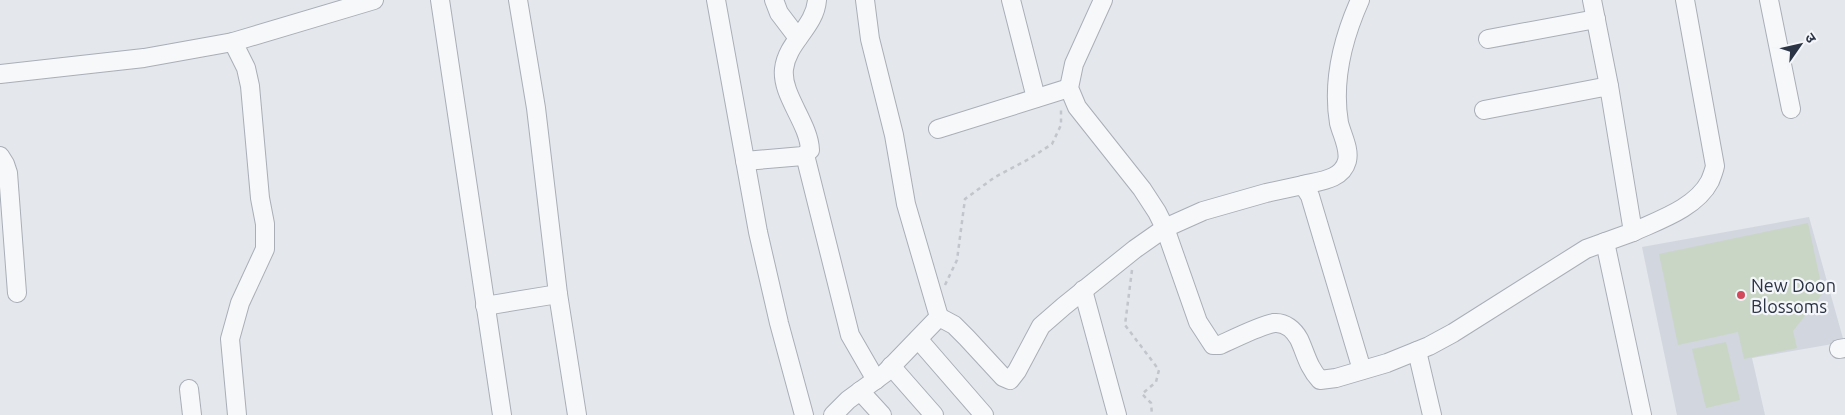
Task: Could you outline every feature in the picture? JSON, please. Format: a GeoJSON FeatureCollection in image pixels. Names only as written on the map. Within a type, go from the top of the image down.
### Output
{"type":"FeatureCollection","features":[{"type":"Feature","properties":{"kind":"street"},"geometry":{"type":"LineString","coordinates":[[0,74],[144,58],[233,42],[374,0]]}},
{"type":"Feature","properties":{"kind":"street"},"geometry":{"type":"LineString","coordinates":[[440,0],[502,415]]}},
{"type":"Feature","properties":{"kind":"street"},"geometry":{"type":"LineString","coordinates":[[518,0],[536,108],[558,294],[577,415]]}},
{"type":"Feature","properties":{"kind":"street"},"geometry":{"type":"LineString","coordinates":[[716,0],[758,232],[779,323],[804,415]]}},
{"type":"Feature","properties":{"kind":"street"},"geometry":{"type":"LineString","coordinates":[[774,0],[778,13],[798,38]]}},
{"type":"Feature","properties":{"kind":"street"},"geometry":{"type":"LineString","coordinates":[[745,161],[805,155],[810,150],[810,141],[789,96],[783,72],[785,60],[810,22],[816,9],[817,0]]}},
{"type":"Feature","properties":{"kind":"street"},"geometry":{"type":"LineString","coordinates":[[865,0],[870,39],[894,135],[906,204],[939,317],[954,325],[1003,377],[1010,380],[1018,371],[1041,326],[1083,290],[1165,228],[1203,211],[1266,193],[1331,179],[1339,174],[1347,160],[1346,145],[1339,123],[1340,60],[1346,36],[1360,0]]}},
{"type":"Feature","properties":{"kind":"street"},"geometry":{"type":"LineString","coordinates":[[1011,0],[1036,98]]}},
{"type":"Feature","properties":{"kind":"street"},"geometry":{"type":"LineString","coordinates":[[1103,0],[1074,64],[1069,88],[1078,107],[1142,189],[1157,212],[1165,228],[1198,322],[1213,345],[1220,345],[1275,323],[1285,325],[1298,338],[1312,372],[1320,380],[1336,378],[1387,363],[1417,351],[1453,333],[1586,249],[1633,232],[1694,200],[1710,182],[1715,166],[1685,0]]}},
{"type":"Feature","properties":{"kind":"street"},"geometry":{"type":"LineString","coordinates":[[1592,0],[1609,86],[1633,232]]}},
{"type":"Feature","properties":{"kind":"street"},"geometry":{"type":"LineString","coordinates":[[1769,0],[1791,109]]}},
{"type":"Feature","properties":{"kind":"street"},"geometry":{"type":"LineString","coordinates":[[1488,38],[1596,19]]}},
{"type":"Feature","properties":{"kind":"street"},"geometry":{"type":"LineString","coordinates":[[233,42],[246,68],[250,86],[260,198],[265,224],[265,249],[240,303],[230,339],[237,415]]}},
{"type":"Feature","properties":{"kind":"street"},"geometry":{"type":"LineString","coordinates":[[1484,110],[1609,86]]}},
{"type":"Feature","properties":{"kind":"street"},"geometry":{"type":"LineString","coordinates":[[938,129],[1069,88]]}},
{"type":"Feature","properties":{"kind":"street"},"geometry":{"type":"LineString","coordinates":[[805,155],[850,335],[876,380]]}},
{"type":"Feature","properties":{"kind":"street"},"geometry":{"type":"LineString","coordinates":[[0,156],[6,164],[8,173],[17,293]]}},
{"type":"Feature","properties":{"kind":"street"},"geometry":{"type":"LineString","coordinates":[[1302,185],[1310,196],[1362,370]]}},
{"type":"Feature","properties":{"kind":"street"},"geometry":{"type":"LineString","coordinates":[[1605,242],[1642,415]]}},
{"type":"Feature","properties":{"kind":"street"},"geometry":{"type":"LineString","coordinates":[[1083,290],[1117,415]]}},
{"type":"Feature","properties":{"kind":"street"},"geometry":{"type":"LineString","coordinates":[[485,306],[558,294]]}},
{"type":"Feature","properties":{"kind":"street"},"geometry":{"type":"LineString","coordinates":[[833,415],[848,400],[876,380],[939,317]]}},
{"type":"Feature","properties":{"kind":"street"},"geometry":{"type":"LineString","coordinates":[[918,339],[984,415]]}},
{"type":"Feature","properties":{"kind":"street"},"geometry":{"type":"LineString","coordinates":[[1417,351],[1432,415]]}},
{"type":"Feature","properties":{"kind":"street"},"geometry":{"type":"LineString","coordinates":[[891,366],[934,415]]}},
{"type":"Feature","properties":{"kind":"street"},"geometry":{"type":"LineString","coordinates":[[188,389],[192,415]]}},
{"type":"Feature","properties":{"kind":"street"},"geometry":{"type":"LineString","coordinates":[[860,391],[882,415]]}},
{"type":"Feature","properties":{"kind":"path"},"geometry":{"type":"LineString","coordinates":[[944,287],[957,260],[965,198],[995,177],[1052,144],[1061,125],[1061,100],[1069,88]]}},
{"type":"Feature","properties":{"kind":"path"},"geometry":{"type":"LineString","coordinates":[[1135,249],[1125,324],[1159,370],[1156,382],[1142,394],[1152,403],[1152,415]]}},
{"type":"Feature","properties":{"kind":"shaded area","name":"New Doon Blossoms"},"geometry":{"type":"Polygon","coordinates":[[[1809,217],[1844,342],[1752,358],[1765,415],[1677,415],[1642,247],[1809,217]]]}},
{"type":"Feature","properties":{"kind":"green space"},"geometry":{"type":"Polygon","coordinates":[[[1808,223],[1823,293],[1793,331],[1797,348],[1744,359],[1738,332],[1678,345],[1659,254],[1808,223]]]}},
{"type":"Feature","properties":{"kind":"green space"},"geometry":{"type":"Polygon","coordinates":[[[1726,342],[1740,400],[1706,408],[1692,349],[1726,342]]]}},
{"type":"Feature","properties":{"kind":"place","name":"New Doon Blossoms"},"geometry":{"type":"Point","coordinates":[1741,295]}}]}
